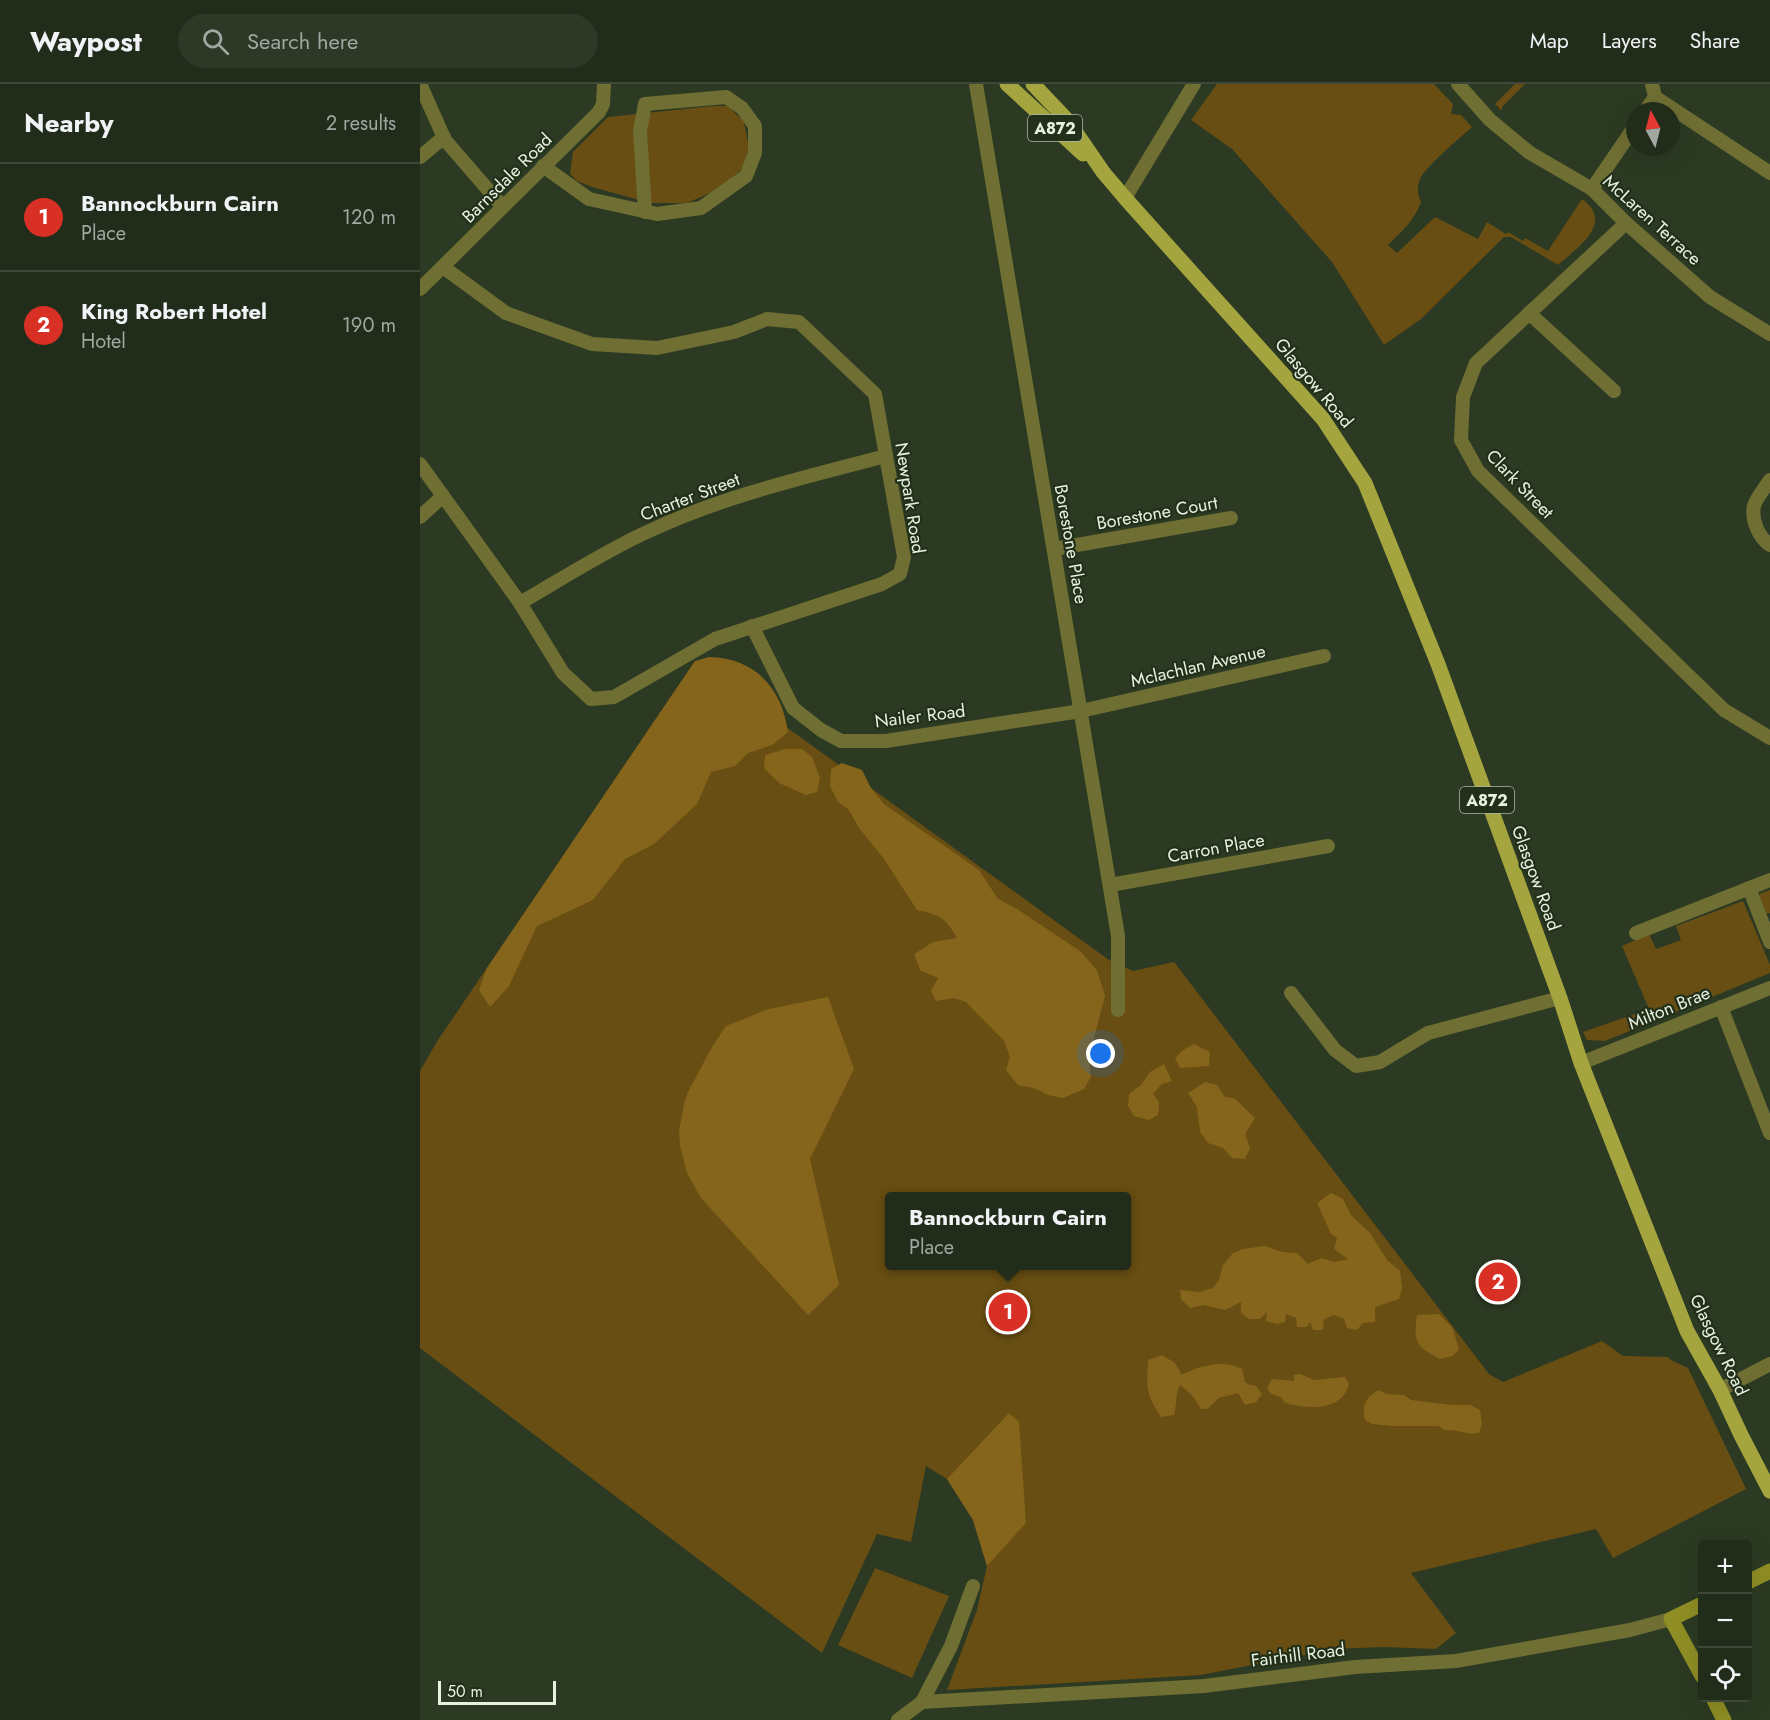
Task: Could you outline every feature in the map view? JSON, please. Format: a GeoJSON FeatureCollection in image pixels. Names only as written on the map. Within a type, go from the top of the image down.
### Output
{"type":"FeatureCollection","features":[{"type":"Feature","properties":{"kind":"main road","name":"Glasgow Road"},"geometry":{"type":"LineString","coordinates":[[1007,84],[1103,172]]}},
{"type":"Feature","properties":{"kind":"main road","name":"Glasgow Road"},"geometry":{"type":"LineString","coordinates":[[1033,84],[1068,121],[1103,172],[1125,198],[1323,419],[1365,483],[1438,664],[1560,998],[1581,1063],[1688,1331],[1770,1491]]}},
{"type":"Feature","properties":{"kind":"street"},"geometry":{"type":"LineString","coordinates":[[420,84],[444,137],[503,207]]}},
{"type":"Feature","properties":{"kind":"street","name":"Barnsdale Road"},"geometry":{"type":"LineString","coordinates":[[420,289],[599,112],[603,104],[604,84]]}},
{"type":"Feature","properties":{"kind":"street","name":"Borestone Place"},"geometry":{"type":"LineString","coordinates":[[976,84],[1118,936],[1118,1011]]}},
{"type":"Feature","properties":{"kind":"street"},"geometry":{"type":"LineString","coordinates":[[1125,198],[1194,84]]}},
{"type":"Feature","properties":{"kind":"street","name":"McLaren Terrace"},"geometry":{"type":"LineString","coordinates":[[1458,84],[1490,120],[1530,153],[1592,189],[1626,223],[1710,297],[1770,334]]}},
{"type":"Feature","properties":{"kind":"street"},"geometry":{"type":"LineString","coordinates":[[1654,90],[1770,173]]}},
{"type":"Feature","properties":{"kind":"street"},"geometry":{"type":"LineString","coordinates":[[543,166],[589,199],[645,212],[657,214],[701,208],[746,176],[755,153],[755,126],[742,108],[726,97],[645,104],[640,131],[645,212]]}},
{"type":"Feature","properties":{"kind":"street"},"geometry":{"type":"LineString","coordinates":[[420,157],[444,137]]}},
{"type":"Feature","properties":{"kind":"street"},"geometry":{"type":"LineString","coordinates":[[1592,189],[1626,139]]}},
{"type":"Feature","properties":{"kind":"street","name":"Clark Street"},"geometry":{"type":"LineString","coordinates":[[1626,223],[1476,363],[1463,397],[1461,440],[1478,471],[1724,710],[1770,738]]}},
{"type":"Feature","properties":{"kind":"street","name":"Newpark Road"},"geometry":{"type":"LineString","coordinates":[[420,464],[520,603],[563,673],[591,699],[614,697],[715,639],[882,584],[900,574],[904,557],[875,394],[799,322],[767,319],[734,332],[657,348],[592,344],[506,313],[443,267]]}},
{"type":"Feature","properties":{"kind":"street"},"geometry":{"type":"LineString","coordinates":[[1529,313],[1614,391]]}},
{"type":"Feature","properties":{"kind":"street","name":"Charter Street"},"geometry":{"type":"LineString","coordinates":[[520,603],[648,531],[745,494],[886,456]]}},
{"type":"Feature","properties":{"kind":"street"},"geometry":{"type":"LineString","coordinates":[[1770,480],[1754,505],[1756,525],[1764,541],[1770,545]]}},
{"type":"Feature","properties":{"kind":"street"},"geometry":{"type":"LineString","coordinates":[[420,517],[443,496]]}},
{"type":"Feature","properties":{"kind":"street","name":"Borestone Court"},"geometry":{"type":"LineString","coordinates":[[1054,549],[1231,518]]}},
{"type":"Feature","properties":{"kind":"street","name":"Nailer Road"},"geometry":{"type":"LineString","coordinates":[[752,626],[793,708],[821,730],[841,741],[886,741],[1081,711]]}},
{"type":"Feature","properties":{"kind":"street","name":"Mclachlan Avenue"},"geometry":{"type":"LineString","coordinates":[[1081,711],[1324,656]]}},
{"type":"Feature","properties":{"kind":"street","name":"Carron Place"},"geometry":{"type":"LineString","coordinates":[[1110,885],[1328,846]]}},
{"type":"Feature","properties":{"kind":"street"},"geometry":{"type":"LineString","coordinates":[[1636,933],[1770,880]]}},
{"type":"Feature","properties":{"kind":"street"},"geometry":{"type":"LineString","coordinates":[[1749,888],[1770,942]]}},
{"type":"Feature","properties":{"kind":"street","name":"Milton Brae"},"geometry":{"type":"LineString","coordinates":[[1581,1063],[1770,988]]}},
{"type":"Feature","properties":{"kind":"street"},"geometry":{"type":"LineString","coordinates":[[1291,993],[1335,1050],[1356,1066],[1380,1062],[1428,1033],[1560,998]]}},
{"type":"Feature","properties":{"kind":"street"},"geometry":{"type":"LineString","coordinates":[[1721,1007],[1765,1107],[1770,1133]]}},
{"type":"Feature","properties":{"kind":"street"},"geometry":{"type":"LineString","coordinates":[[1720,1390],[1770,1364]]}},
{"type":"Feature","properties":{"kind":"street"},"geometry":{"type":"LineString","coordinates":[[1752,1580],[1770,1571]]}},
{"type":"Feature","properties":{"kind":"street"},"geometry":{"type":"LineString","coordinates":[[897,1720],[922,1702],[951,1646],[974,1586]]}},
{"type":"Feature","properties":{"kind":"street","name":"Fairhill Road"},"geometry":{"type":"LineString","coordinates":[[922,1702],[1204,1686],[1355,1667],[1456,1661],[1630,1630],[1671,1619],[1698,1606]]}},
{"type":"Feature","properties":{"kind":"street"},"geometry":{"type":"LineString","coordinates":[[1671,1619],[1698,1669]]}},
{"type":"Feature","properties":{"kind":"street"},"geometry":{"type":"LineString","coordinates":[[1715,1702],[1725,1720]]}},
{"type":"Feature","properties":{"kind":"shaded area"},"geometry":{"type":"Polygon","coordinates":[[[1217,84],[1434,84],[1453,104],[1451,114],[1461,115],[1472,127],[1423,173],[1418,185],[1421,202],[1407,225],[1388,245],[1397,253],[1435,217],[1478,239],[1487,222],[1506,234],[1508,232],[1523,241],[1525,238],[1548,251],[1582,199],[1591,208],[1595,217],[1594,226],[1583,243],[1558,265],[1511,237],[1504,237],[1421,319],[1384,345],[1332,262],[1232,149],[1191,120],[1217,84]]]}},
{"type":"Feature","properties":{"kind":"shaded area"},"geometry":{"type":"Polygon","coordinates":[[[1515,84],[1525,84],[1502,107],[1502,111],[1495,104],[1515,84]]]}},
{"type":"Feature","properties":{"kind":"shaded area"},"geometry":{"type":"Polygon","coordinates":[[[728,106],[744,122],[749,148],[742,169],[719,189],[687,203],[650,203],[592,187],[577,181],[570,174],[573,152],[608,117],[728,106]]]}},
{"type":"Feature","properties":{"kind":"shaded area"},"geometry":{"type":"Polygon","coordinates":[[[709,657],[740,663],[763,678],[780,702],[788,732],[772,745],[748,753],[735,766],[711,772],[697,804],[654,844],[625,859],[593,900],[537,926],[509,986],[490,1007],[479,990],[487,968],[695,661],[709,657]]]}},
{"type":"Feature","properties":{"kind":"shaded area"},"geometry":{"type":"Polygon","coordinates":[[[695,661],[1109,960],[1133,971],[1174,962],[1489,1374],[1503,1382],[1602,1341],[1623,1356],[1668,1357],[1688,1368],[1746,1489],[1613,1558],[1596,1529],[1411,1573],[1456,1633],[1436,1649],[1384,1647],[1334,1649],[1201,1675],[947,1690],[977,1610],[987,1566],[973,1520],[947,1479],[926,1466],[911,1542],[877,1534],[822,1653],[420,1348],[420,1071],[438,1040],[695,661]]]}},
{"type":"Feature","properties":{"kind":"shaded area"},"geometry":{"type":"Polygon","coordinates":[[[785,749],[802,749],[812,757],[820,778],[817,792],[806,795],[779,783],[764,768],[765,755],[785,749]]]}},
{"type":"Feature","properties":{"kind":"shaded area"},"geometry":{"type":"Polygon","coordinates":[[[842,763],[862,770],[871,788],[884,804],[979,870],[998,899],[1080,951],[1097,970],[1105,996],[1089,1057],[1091,1077],[1084,1089],[1063,1098],[1018,1085],[1006,1070],[1010,1057],[1004,1041],[966,1002],[954,998],[936,1001],[931,991],[938,978],[920,970],[914,954],[933,942],[957,938],[941,918],[917,910],[848,809],[838,802],[830,786],[831,769],[842,763]]]}},
{"type":"Feature","properties":{"kind":"shaded area"},"geometry":{"type":"Polygon","coordinates":[[[1770,890],[1770,913],[1766,914],[1759,894],[1770,890]]]}},
{"type":"Feature","properties":{"kind":"shaded area"},"geometry":{"type":"Polygon","coordinates":[[[1743,901],[1770,965],[1770,973],[1605,1041],[1587,1040],[1583,1032],[1649,1009],[1622,946],[1649,934],[1656,949],[1681,940],[1676,926],[1743,901]]]}},
{"type":"Feature","properties":{"kind":"shaded area"},"geometry":{"type":"Polygon","coordinates":[[[828,997],[854,1069],[810,1159],[839,1285],[808,1315],[701,1198],[687,1173],[679,1131],[688,1092],[726,1026],[769,1009],[828,997]]]}},
{"type":"Feature","properties":{"kind":"shaded area"},"geometry":{"type":"Polygon","coordinates":[[[1194,1044],[1210,1052],[1209,1066],[1180,1068],[1175,1058],[1194,1044]]]}},
{"type":"Feature","properties":{"kind":"shaded area"},"geometry":{"type":"Polygon","coordinates":[[[1164,1064],[1172,1081],[1162,1084],[1153,1094],[1159,1102],[1158,1115],[1149,1120],[1134,1116],[1128,1106],[1129,1094],[1141,1085],[1150,1072],[1164,1064]]]}},
{"type":"Feature","properties":{"kind":"shaded area"},"geometry":{"type":"Polygon","coordinates":[[[1205,1082],[1217,1085],[1225,1097],[1234,1098],[1255,1118],[1245,1134],[1250,1148],[1245,1159],[1232,1158],[1223,1148],[1208,1143],[1200,1132],[1197,1107],[1188,1093],[1205,1082]]]}},
{"type":"Feature","properties":{"kind":"shaded area"},"geometry":{"type":"Polygon","coordinates":[[[1331,1193],[1343,1199],[1351,1215],[1370,1233],[1387,1260],[1400,1271],[1402,1288],[1399,1299],[1375,1307],[1375,1322],[1363,1323],[1357,1330],[1347,1328],[1344,1319],[1334,1315],[1324,1319],[1323,1330],[1313,1330],[1310,1322],[1307,1327],[1297,1327],[1296,1318],[1286,1314],[1285,1322],[1277,1324],[1266,1321],[1267,1312],[1260,1319],[1249,1319],[1241,1313],[1241,1302],[1225,1310],[1203,1305],[1190,1308],[1181,1299],[1180,1290],[1199,1292],[1213,1288],[1219,1280],[1223,1265],[1233,1253],[1243,1249],[1265,1246],[1283,1252],[1297,1253],[1308,1264],[1321,1258],[1334,1262],[1348,1259],[1334,1249],[1337,1238],[1331,1234],[1317,1203],[1331,1193]]]}},
{"type":"Feature","properties":{"kind":"shaded area"},"geometry":{"type":"Polygon","coordinates":[[[1439,1314],[1452,1327],[1459,1349],[1453,1356],[1440,1359],[1421,1347],[1416,1338],[1417,1315],[1439,1314]]]}},
{"type":"Feature","properties":{"kind":"shaded area"},"geometry":{"type":"Polygon","coordinates":[[[1162,1355],[1175,1363],[1182,1375],[1212,1365],[1235,1366],[1242,1369],[1245,1382],[1256,1386],[1262,1394],[1256,1402],[1245,1405],[1238,1393],[1219,1398],[1207,1409],[1201,1409],[1192,1395],[1180,1385],[1174,1415],[1161,1417],[1152,1402],[1147,1378],[1148,1360],[1162,1355]]]}},
{"type":"Feature","properties":{"kind":"shaded area"},"geometry":{"type":"Polygon","coordinates":[[[1300,1374],[1314,1380],[1345,1377],[1349,1384],[1339,1400],[1332,1404],[1314,1407],[1285,1403],[1281,1397],[1271,1394],[1267,1388],[1272,1379],[1294,1381],[1294,1375],[1300,1374]]]}},
{"type":"Feature","properties":{"kind":"shaded area"},"geometry":{"type":"Polygon","coordinates":[[[1378,1390],[1387,1394],[1404,1395],[1411,1400],[1470,1405],[1480,1410],[1482,1424],[1479,1433],[1444,1430],[1439,1426],[1372,1424],[1365,1420],[1364,1406],[1367,1399],[1378,1390]]]}},
{"type":"Feature","properties":{"kind":"shaded area"},"geometry":{"type":"Polygon","coordinates":[[[1009,1413],[1019,1422],[1026,1523],[987,1566],[973,1520],[947,1479],[1009,1413]]]}},
{"type":"Feature","properties":{"kind":"shaded area"},"geometry":{"type":"Polygon","coordinates":[[[875,1568],[949,1596],[912,1678],[838,1645],[875,1568]]]}},
{"type":"Feature","properties":{"kind":"place","name":"King Robert Hotel"},"geometry":{"type":"Point","coordinates":[1498,1282]}},
{"type":"Feature","properties":{"kind":"place","name":"Bannockburn Cairn"},"geometry":{"type":"Point","coordinates":[1008,1312]}}]}
